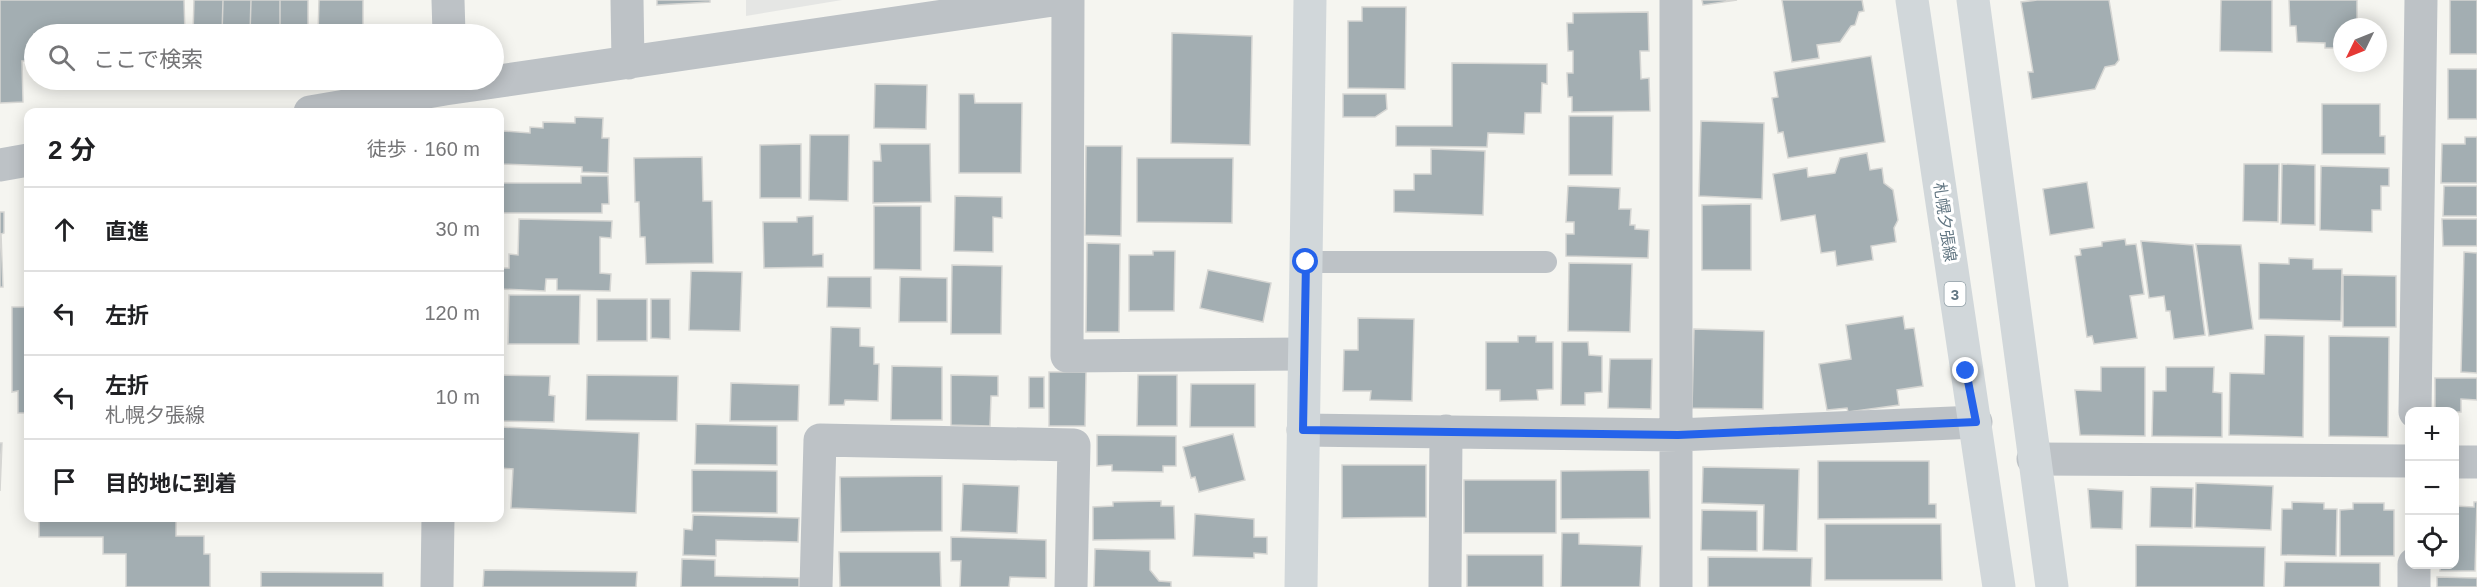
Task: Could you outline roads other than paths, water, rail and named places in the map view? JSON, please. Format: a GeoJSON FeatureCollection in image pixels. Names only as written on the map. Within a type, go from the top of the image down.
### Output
{"type":"FeatureCollection","features":[{"type":"Feature","properties":{"kind":"main road"},"geometry":{"type":"LineString","coordinates":[[1301,587],[1310,0]]}},
{"type":"Feature","properties":{"kind":"main road","name":"札幌夕張線"},"geometry":{"type":"LineString","coordinates":[[1912,0],[1999,587]]}},
{"type":"Feature","properties":{"kind":"main road"},"geometry":{"type":"LineString","coordinates":[[1973,0],[2052,587]]}},
{"type":"Feature","properties":{"kind":"street"},"geometry":{"type":"LineString","coordinates":[[448,0],[448,24]]}},
{"type":"Feature","properties":{"kind":"street"},"geometry":{"type":"LineString","coordinates":[[627,0],[628,63]]}},
{"type":"Feature","properties":{"kind":"street"},"geometry":{"type":"LineString","coordinates":[[504,84],[628,63],[1053,0]]}},
{"type":"Feature","properties":{"kind":"street"},"geometry":{"type":"LineString","coordinates":[[1068,0],[1067,356],[1304,354]]}},
{"type":"Feature","properties":{"kind":"street"},"geometry":{"type":"LineString","coordinates":[[1676,0],[1678,435],[1676,587]]}},
{"type":"Feature","properties":{"kind":"street"},"geometry":{"type":"LineString","coordinates":[[2415,407],[2421,0]]}},
{"type":"Feature","properties":{"kind":"street"},"geometry":{"type":"LineString","coordinates":[[340,108],[469,90]]}},
{"type":"Feature","properties":{"kind":"street"},"geometry":{"type":"LineString","coordinates":[[0,165],[24,161]]}},
{"type":"Feature","properties":{"kind":"street"},"geometry":{"type":"LineString","coordinates":[[1303,430],[1678,435],[1976,422]]}},
{"type":"Feature","properties":{"kind":"street"},"geometry":{"type":"LineString","coordinates":[[1445,587],[1446,431]]}},
{"type":"Feature","properties":{"kind":"street"},"geometry":{"type":"LineString","coordinates":[[816,587],[820,440],[1074,445],[1071,587]]}},
{"type":"Feature","properties":{"kind":"street"},"geometry":{"type":"LineString","coordinates":[[2033,459],[2405,461]]}},
{"type":"Feature","properties":{"kind":"street"},"geometry":{"type":"LineString","coordinates":[[2459,462],[2477,462]]}},
{"type":"Feature","properties":{"kind":"street"},"geometry":{"type":"LineString","coordinates":[[437,587],[438,522]]}},
{"type":"Feature","properties":{"kind":"street"},"geometry":{"type":"LineString","coordinates":[[2414,569],[2414,587]]}},
{"type":"Feature","properties":{"kind":"lane"},"geometry":{"type":"LineString","coordinates":[[1306,262],[1546,262]]}}]}
